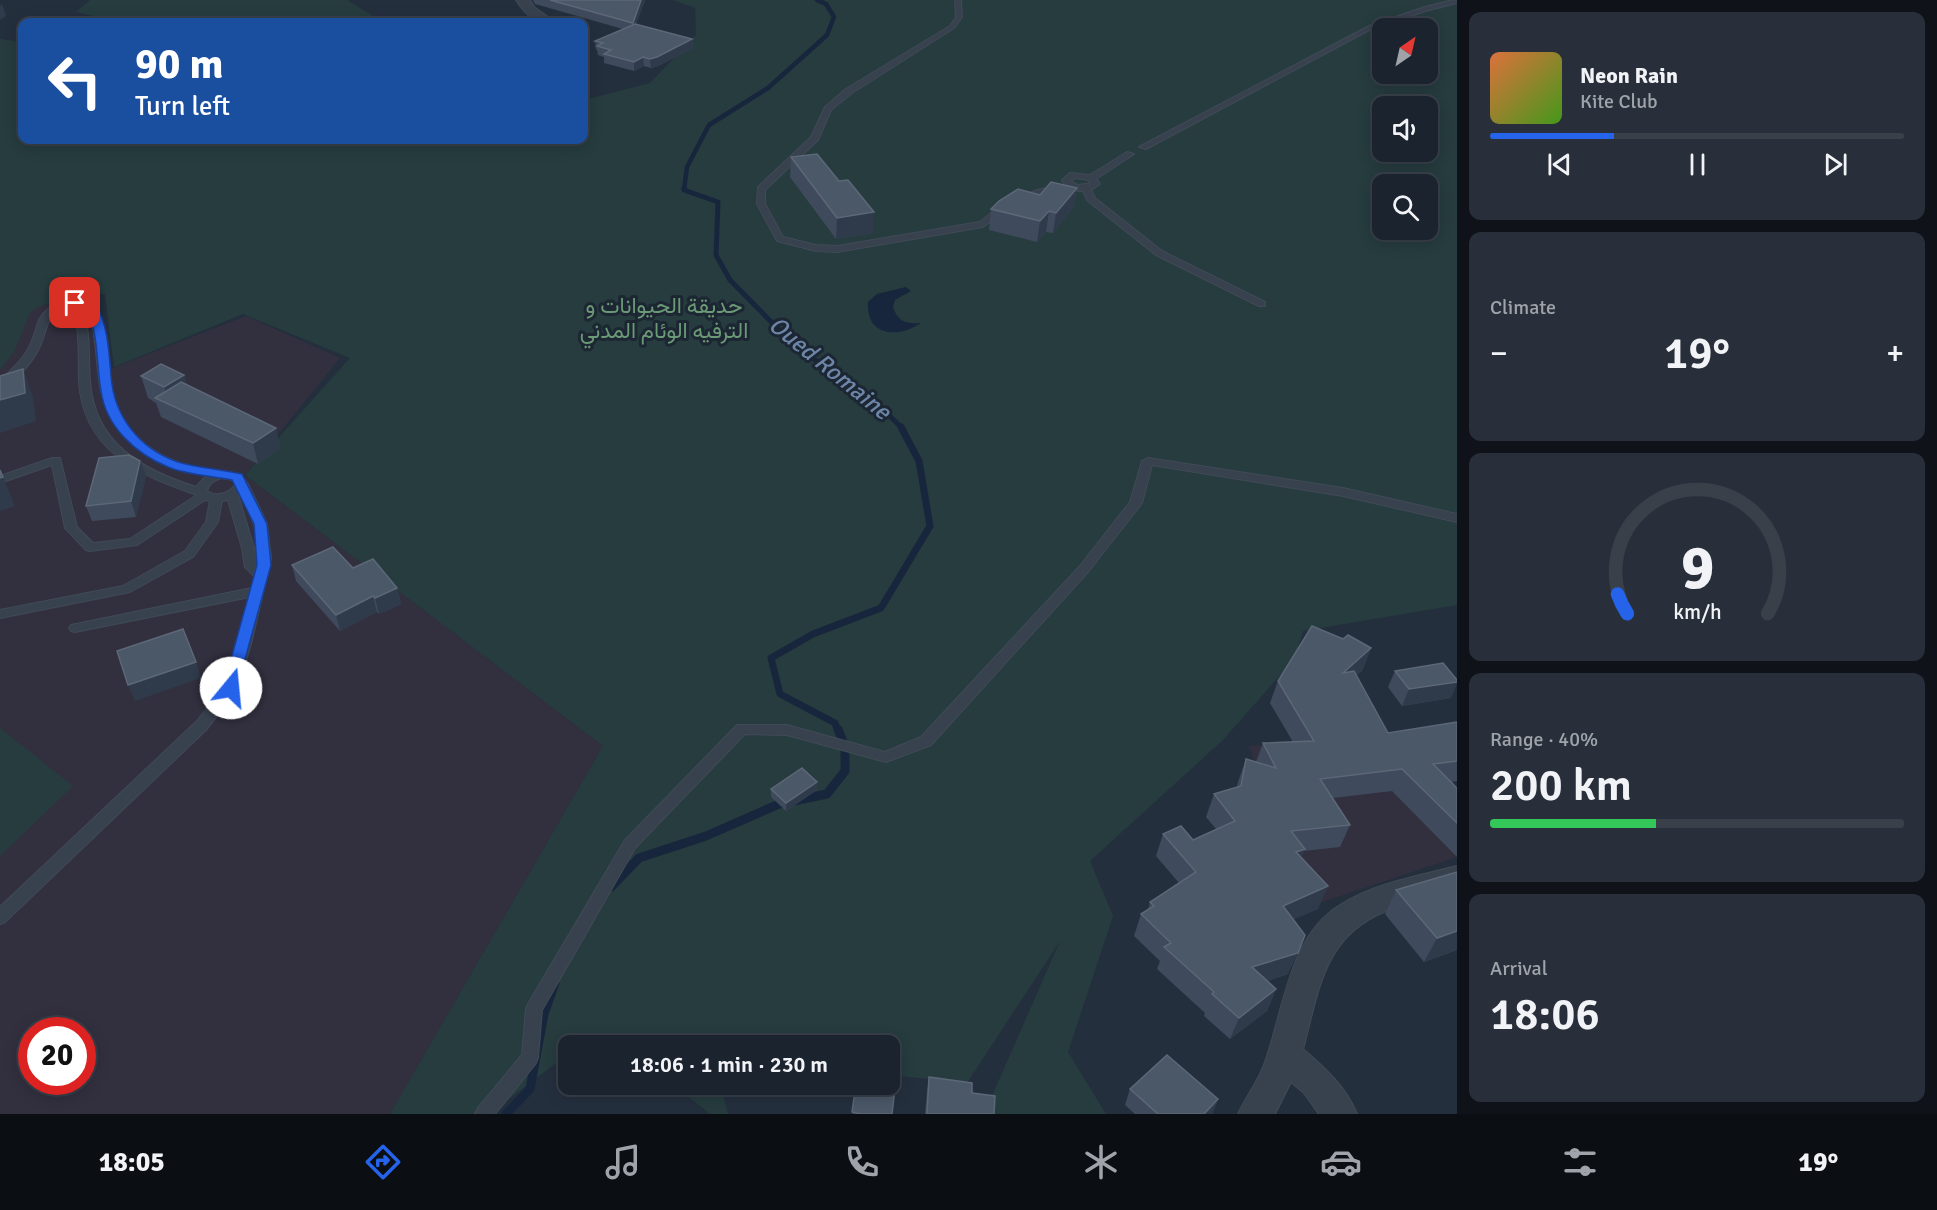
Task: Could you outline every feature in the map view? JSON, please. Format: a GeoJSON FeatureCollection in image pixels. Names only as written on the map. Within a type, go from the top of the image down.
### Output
{"type":"FeatureCollection","features":[{"type":"Feature","properties":{"kind":"street"},"geometry":{"type":"LineString","coordinates":[[523,0],[529,10],[542,18]]}},
{"type":"Feature","properties":{"kind":"street"},"geometry":{"type":"LineString","coordinates":[[1255,1114],[1269,1094],[1310,969],[1334,928],[1350,915],[1380,901],[1457,878]]}},
{"type":"Feature","properties":{"kind":"street"},"geometry":{"type":"LineString","coordinates":[[1284,1054],[1316,1082],[1340,1114]]}},
{"type":"Feature","properties":{"kind":"lane"},"geometry":{"type":"LineString","coordinates":[[958,0],[959,17],[956,24],[841,97],[828,109],[815,138],[761,189],[761,204],[773,228],[780,239],[816,248],[837,249],[983,224],[998,211],[1018,200],[1041,192],[1072,186]]}},
{"type":"Feature","properties":{"kind":"lane"},"geometry":{"type":"LineString","coordinates":[[1143,147],[1371,27],[1427,8],[1457,1]]}},
{"type":"Feature","properties":{"kind":"lane"},"geometry":{"type":"LineString","coordinates":[[1091,178],[1130,154]]}},
{"type":"Feature","properties":{"kind":"lane"},"geometry":{"type":"LineString","coordinates":[[1083,175],[1091,178],[1096,184],[1086,189],[1066,182],[1069,177],[1083,175]]}},
{"type":"Feature","properties":{"kind":"lane"},"geometry":{"type":"LineString","coordinates":[[1086,189],[1091,199],[1159,253],[1262,304]]}},
{"type":"Feature","properties":{"kind":"lane"},"geometry":{"type":"LineString","coordinates":[[0,385],[27,360],[36,344],[42,322],[50,312],[75,303],[92,307],[98,321],[103,346],[107,394],[121,428],[141,447],[173,465],[237,477],[261,524],[265,558],[231,688],[202,725],[0,917]]}},
{"type":"Feature","properties":{"kind":"lane"},"geometry":{"type":"LineString","coordinates":[[75,303],[83,328],[82,350],[87,401],[95,425],[108,444],[166,482],[208,498],[237,492],[242,484]]}},
{"type":"Feature","properties":{"kind":"lane"},"geometry":{"type":"LineString","coordinates":[[0,480],[56,460],[71,528],[90,547],[133,542],[202,494],[205,482],[228,475]]}},
{"type":"Feature","properties":{"kind":"lane"},"geometry":{"type":"LineString","coordinates":[[484,1114],[530,1058],[534,1009],[630,844],[742,729],[787,730],[886,757],[926,741],[1084,569],[1136,503],[1148,461],[1342,492],[1457,518]]}},
{"type":"Feature","properties":{"kind":"lane"},"geometry":{"type":"LineString","coordinates":[[232,494],[248,548],[251,567],[260,576]]}},
{"type":"Feature","properties":{"kind":"lane"},"geometry":{"type":"LineString","coordinates":[[0,614],[126,589],[189,554],[212,522],[217,497]]}},
{"type":"Feature","properties":{"kind":"lane"},"geometry":{"type":"LineString","coordinates":[[75,628],[256,591]]}},
{"type":"Feature","properties":{"kind":"shaded area"},"geometry":{"type":"Polygon","coordinates":[[[97,285],[105,371],[246,316],[340,358],[245,475],[603,746],[390,1114],[0,1114],[0,365],[23,307],[97,285]]]}},
{"type":"Feature","properties":{"kind":"shaded area"},"geometry":{"type":"Polygon","coordinates":[[[1333,743],[1374,756],[1457,857],[1304,908],[1249,746],[1333,743]]]}},
{"type":"Feature","properties":{"kind":"green space"},"geometry":{"type":"Polygon","coordinates":[[[90,0],[347,0],[376,18],[100,18],[76,12],[90,0]]]}},
{"type":"Feature","properties":{"kind":"green space","name":"حديقة الحيوانات و الترفيه الوئام المدني"},"geometry":{"type":"Polygon","coordinates":[[[673,0],[1457,0],[1457,605],[1303,631],[1295,658],[1223,740],[1090,861],[1113,916],[1068,1052],[1106,1114],[984,1114],[1060,941],[967,1083],[900,1076],[900,1035],[558,1035],[558,1062],[489,1114],[390,1114],[603,746],[245,475],[350,358],[243,314],[114,367],[105,294],[67,296],[36,308],[30,313],[14,352],[0,370],[0,39],[18,41],[18,144],[588,144],[588,99],[650,83],[696,35],[695,8],[673,0]]]}},
{"type":"Feature","properties":{"kind":"green space"},"geometry":{"type":"Polygon","coordinates":[[[0,728],[73,786],[0,856],[0,728]]]}},
{"type":"Feature","properties":{"kind":"green space"},"geometry":{"type":"Polygon","coordinates":[[[686,1095],[723,1095],[728,1114],[710,1114],[686,1095]]]}},
{"type":"Feature","properties":{"kind":"water"},"geometry":{"type":"Polygon","coordinates":[[[906,287],[911,291],[895,300],[893,307],[895,312],[903,321],[921,323],[902,331],[885,331],[878,328],[872,322],[868,302],[877,294],[906,287]]]}},
{"type":"Feature","properties":{"kind":"building"},"geometry":{"type":"Polygon","coordinates":[[[550,0],[641,0],[633,23],[550,0]]]}},
{"type":"Feature","properties":{"kind":"building"},"geometry":{"type":"Polygon","coordinates":[[[635,24],[692,39],[657,57],[650,59],[643,57],[634,62],[604,54],[611,50],[597,46],[603,43],[595,41],[635,24]]]}},
{"type":"Feature","properties":{"kind":"building"},"geometry":{"type":"Polygon","coordinates":[[[817,154],[839,181],[848,180],[874,212],[837,218],[791,157],[817,154]]]}},
{"type":"Feature","properties":{"kind":"building"},"geometry":{"type":"Polygon","coordinates":[[[1051,182],[1077,188],[1056,213],[1049,211],[1040,221],[991,209],[1018,189],[1040,195],[1051,182]]]}},
{"type":"Feature","properties":{"kind":"building"},"geometry":{"type":"Polygon","coordinates":[[[161,364],[184,375],[164,387],[141,376],[161,364]]]}},
{"type":"Feature","properties":{"kind":"building"},"geometry":{"type":"Polygon","coordinates":[[[23,369],[25,393],[0,400],[0,376],[23,369]]]}},
{"type":"Feature","properties":{"kind":"building"},"geometry":{"type":"Polygon","coordinates":[[[181,382],[276,428],[253,443],[155,398],[181,382]]]}},
{"type":"Feature","properties":{"kind":"building"},"geometry":{"type":"Polygon","coordinates":[[[129,455],[140,461],[131,501],[86,506],[99,458],[129,455]]]}},
{"type":"Feature","properties":{"kind":"building"},"geometry":{"type":"Polygon","coordinates":[[[333,547],[353,568],[373,559],[397,588],[375,598],[373,596],[336,615],[292,565],[333,547]]]}},
{"type":"Feature","properties":{"kind":"building"},"geometry":{"type":"Polygon","coordinates":[[[1312,626],[1343,639],[1348,635],[1371,648],[1343,673],[1354,671],[1388,733],[1457,722],[1457,761],[1433,764],[1457,788],[1457,823],[1402,769],[1320,779],[1350,825],[1291,831],[1305,849],[1296,852],[1328,886],[1283,906],[1305,935],[1298,953],[1252,967],[1276,989],[1239,1018],[1164,947],[1171,943],[1141,914],[1154,906],[1150,902],[1196,872],[1163,834],[1181,826],[1193,840],[1235,821],[1214,794],[1241,786],[1246,759],[1276,768],[1263,743],[1314,741],[1278,681],[1312,626]]]}},
{"type":"Feature","properties":{"kind":"building"},"geometry":{"type":"Polygon","coordinates":[[[183,629],[196,662],[128,685],[117,651],[183,629]]]}},
{"type":"Feature","properties":{"kind":"building"},"geometry":{"type":"Polygon","coordinates":[[[1443,663],[1457,682],[1409,689],[1395,671],[1443,663]]]}},
{"type":"Feature","properties":{"kind":"building"},"geometry":{"type":"Polygon","coordinates":[[[802,768],[817,782],[786,803],[771,789],[802,768]]]}},
{"type":"Feature","properties":{"kind":"building"},"geometry":{"type":"Polygon","coordinates":[[[1457,872],[1457,931],[1437,938],[1396,890],[1457,872]]]}},
{"type":"Feature","properties":{"kind":"building"},"geometry":{"type":"Polygon","coordinates":[[[1167,1055],[1218,1099],[1204,1114],[1158,1114],[1130,1089],[1167,1055]]]}},
{"type":"Feature","properties":{"kind":"building"},"geometry":{"type":"Polygon","coordinates":[[[929,1077],[972,1083],[972,1093],[995,1096],[994,1114],[927,1114],[929,1077]]]}},
{"type":"Feature","properties":{"kind":"building"},"geometry":{"type":"Polygon","coordinates":[[[854,1095],[894,1095],[892,1114],[852,1112],[854,1095]]]}},
{"type":"Feature","properties":{"kind":"waterway","name":"Oued Romaine"},"geometry":{"type":"LineString","coordinates":[[684,189],[687,167],[709,125],[768,88],[827,35],[834,17],[826,4],[817,0]]}},
{"type":"Feature","properties":{"kind":"waterway","name":"Oued Romaine"},"geometry":{"type":"LineString","coordinates":[[684,189],[718,202],[716,255],[730,280],[798,349],[866,393],[901,427]]}},
{"type":"Feature","properties":{"kind":"waterway","name":"Oued Romaine"},"geometry":{"type":"LineString","coordinates":[[838,731],[835,723],[780,694],[771,658],[813,634],[881,608],[930,526],[919,461],[901,427]]}},
{"type":"Feature","properties":{"kind":"waterway","name":"Oued Romaine"},"geometry":{"type":"LineString","coordinates":[[611,887],[639,858],[706,836],[779,804],[827,794],[845,771],[845,747],[838,729]]}},
{"type":"Feature","properties":{"kind":"waterway","name":"Oued Romaine"},"geometry":{"type":"LineString","coordinates":[[506,1114],[530,1089],[544,1014],[555,983]]}},
{"type":"Feature","properties":{"kind":"route"},"geometry":{"type":"LineString","coordinates":[[75,303],[92,307],[98,321],[103,346],[107,394],[121,428],[141,447],[173,465],[237,477],[241,480],[261,524],[264,565],[246,640],[231,688]]}}]}
